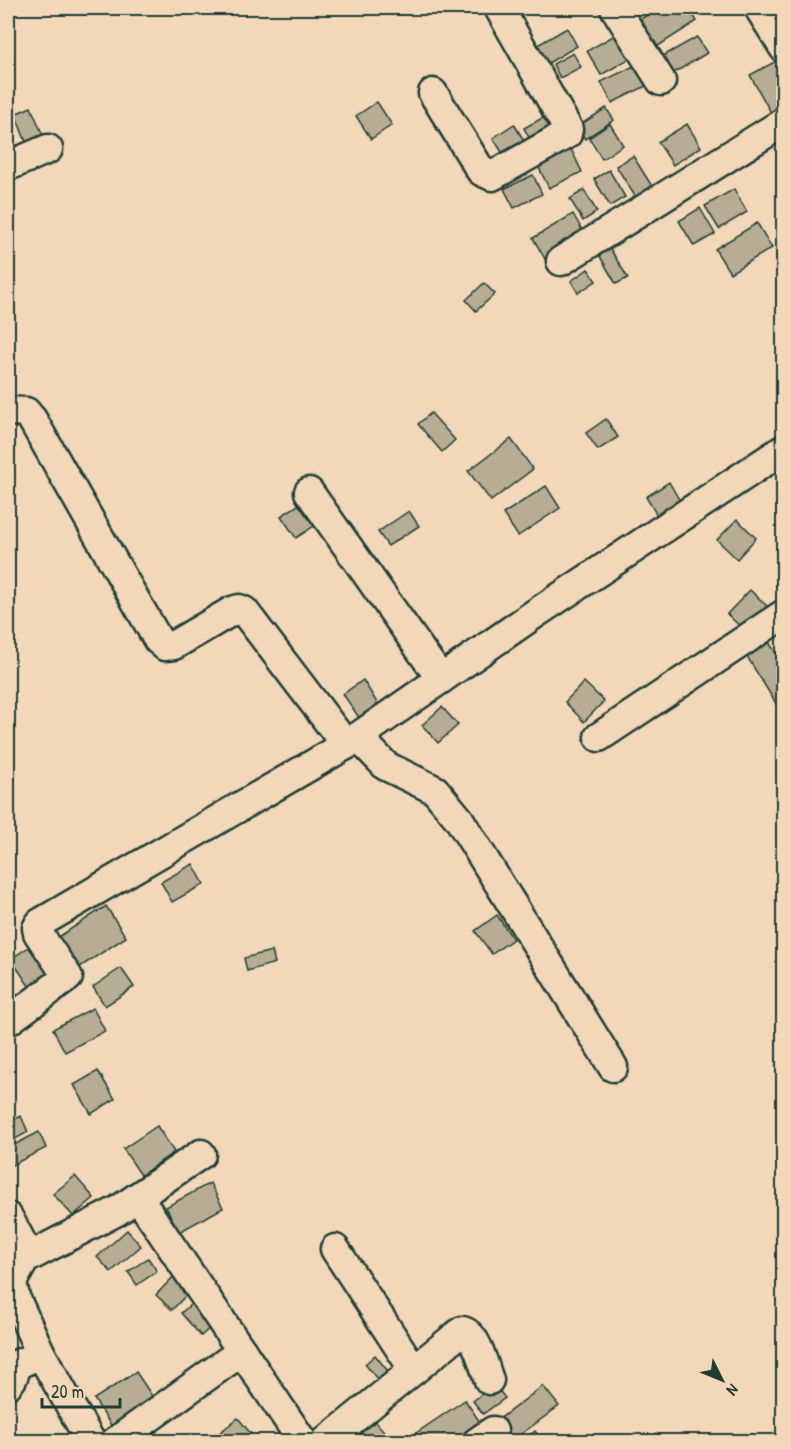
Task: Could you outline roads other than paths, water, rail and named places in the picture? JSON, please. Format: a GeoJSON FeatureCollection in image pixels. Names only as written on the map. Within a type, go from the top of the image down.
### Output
{"type":"FeatureCollection","features":[{"type":"Feature","properties":{"kind":"street"},"geometry":{"type":"LineString","coordinates":[[433,93],[481,171],[487,175],[492,176],[567,134],[568,129],[499,8]]}},
{"type":"Feature","properties":{"kind":"street"},"geometry":{"type":"LineString","coordinates":[[615,8],[661,81]]}},
{"type":"Feature","properties":{"kind":"street"},"geometry":{"type":"LineString","coordinates":[[561,261],[671,195],[783,122]]}},
{"type":"Feature","properties":{"kind":"street"},"geometry":{"type":"LineString","coordinates":[[8,166],[48,149]]}},
{"type":"Feature","properties":{"kind":"street"},"geometry":{"type":"LineString","coordinates":[[8,411],[26,412],[32,418],[158,640],[165,646],[174,645],[232,611],[239,609],[244,611],[352,741],[386,766],[435,790],[443,797],[459,819],[613,1067]]}},
{"type":"Feature","properties":{"kind":"street"},"geometry":{"type":"LineString","coordinates":[[8,1021],[68,977],[38,933],[39,922],[352,741],[536,613],[783,450]]}},
{"type":"Feature","properties":{"kind":"street"},"geometry":{"type":"LineString","coordinates":[[309,492],[441,679]]}},
{"type":"Feature","properties":{"kind":"street"},"geometry":{"type":"LineString","coordinates":[[599,737],[783,614]]}},
{"type":"Feature","properties":{"kind":"street"},"geometry":{"type":"LineString","coordinates":[[25,1259],[84,1229],[138,1197],[201,1155]]}},
{"type":"Feature","properties":{"kind":"street"},"geometry":{"type":"LineString","coordinates":[[138,1197],[303,1442]]}},
{"type":"Feature","properties":{"kind":"street"},"geometry":{"type":"LineString","coordinates":[[8,1217],[27,1252],[12,1282],[15,1297],[42,1354],[91,1442]]}},
{"type":"Feature","properties":{"kind":"street"},"geometry":{"type":"LineString","coordinates":[[335,1249],[414,1370]]}},
{"type":"Feature","properties":{"kind":"street"},"geometry":{"type":"LineString","coordinates":[[325,1442],[462,1330],[467,1331],[473,1337],[489,1380]]}},
{"type":"Feature","properties":{"kind":"street"},"geometry":{"type":"LineString","coordinates":[[115,1442],[242,1351]]}},
{"type":"Feature","properties":{"kind":"street"},"geometry":{"type":"LineString","coordinates":[[8,1384],[18,1364],[42,1354]]}}]}
